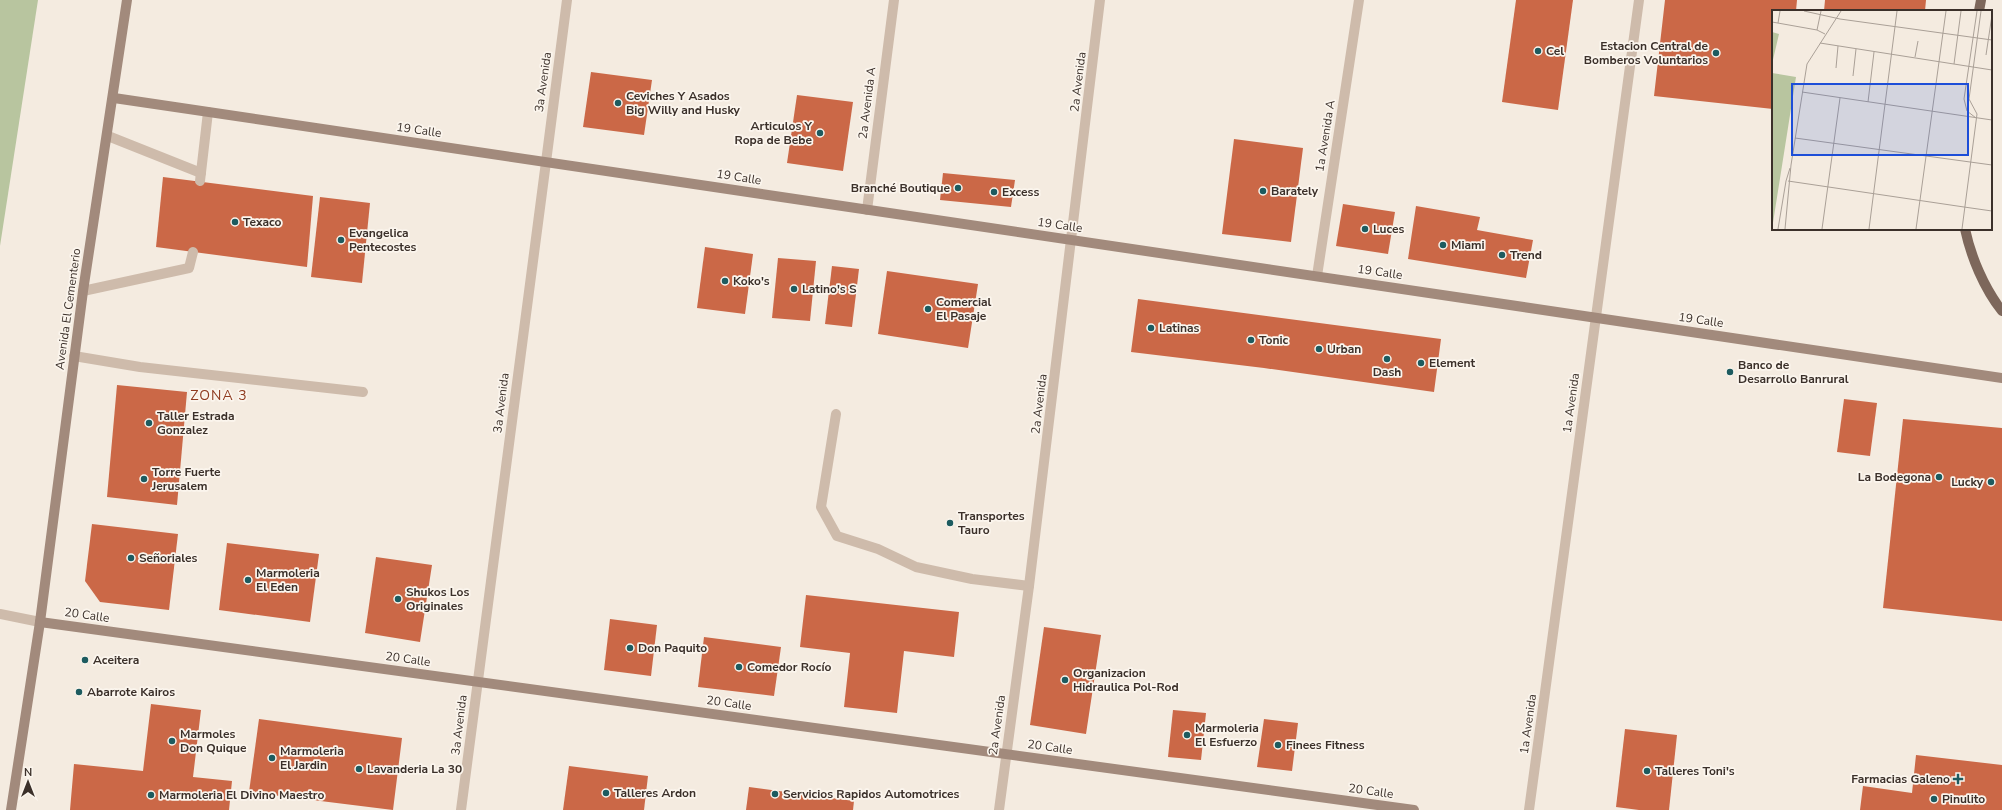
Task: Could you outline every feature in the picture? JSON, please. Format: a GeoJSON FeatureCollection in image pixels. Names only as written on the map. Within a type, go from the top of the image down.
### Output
{"type":"FeatureCollection","features":[{"type":"Feature","properties":{"kind":"main road","name":"Avenida El Cementerio"},"geometry":{"type":"LineString","coordinates":[[11,810],[40,622],[83,291],[114,98],[127,0]]}},
{"type":"Feature","properties":{"kind":"main road"},"geometry":{"type":"LineString","coordinates":[[1979,10],[1981,0]]}},
{"type":"Feature","properties":{"kind":"main road","name":"19 Calle"},"geometry":{"type":"LineString","coordinates":[[114,98],[2002,378]]}},
{"type":"Feature","properties":{"kind":"main road"},"geometry":{"type":"LineString","coordinates":[[1965,230],[1969,245],[1980,273],[2002,311]]}},
{"type":"Feature","properties":{"kind":"main road","name":"20 Calle"},"geometry":{"type":"LineString","coordinates":[[40,622],[1414,810]]}},
{"type":"Feature","properties":{"kind":"street","name":"3a Avenida"},"geometry":{"type":"LineString","coordinates":[[461,810],[567,0]]}},
{"type":"Feature","properties":{"kind":"street","name":"2a Avenida A"},"geometry":{"type":"LineString","coordinates":[[867,210],[894,0]]}},
{"type":"Feature","properties":{"kind":"street","name":"2a Avenida"},"geometry":{"type":"LineString","coordinates":[[999,810],[1029,586],[1100,0]]}},
{"type":"Feature","properties":{"kind":"street","name":"1a Avenida A"},"geometry":{"type":"LineString","coordinates":[[1317,276],[1359,0]]}},
{"type":"Feature","properties":{"kind":"street","name":"1a Avenida"},"geometry":{"type":"LineString","coordinates":[[1529,810],[1639,0]]}},
{"type":"Feature","properties":{"kind":"street"},"geometry":{"type":"LineString","coordinates":[[108,136],[201,177],[208,112]]}},
{"type":"Feature","properties":{"kind":"street"},"geometry":{"type":"LineString","coordinates":[[83,291],[188,268],[193,252]]}},
{"type":"Feature","properties":{"kind":"street"},"geometry":{"type":"LineString","coordinates":[[74,356],[140,367],[363,392]]}},
{"type":"Feature","properties":{"kind":"street"},"geometry":{"type":"LineString","coordinates":[[836,414],[820,507],[837,536],[878,549],[916,567],[972,579],[1029,586]]}},
{"type":"Feature","properties":{"kind":"street"},"geometry":{"type":"LineString","coordinates":[[5,615],[40,622]]}},
{"type":"Feature","properties":{"kind":"green space"},"geometry":{"type":"Polygon","coordinates":[[[0,0],[38,0],[0,246],[0,0]]]}},
{"type":"Feature","properties":{"kind":"building","name":"Cel"},"geometry":{"type":"Polygon","coordinates":[[[1516,0],[1573,0],[1558,110],[1502,102],[1516,0]]]}},
{"type":"Feature","properties":{"kind":"building","name":"Estacion Central de Bomberos Voluntarios"},"geometry":{"type":"Polygon","coordinates":[[[1665,0],[1797,0],[1796,10],[1772,10],[1772,109],[1654,96],[1665,0]]]}},
{"type":"Feature","properties":{"kind":"building"},"geometry":{"type":"Polygon","coordinates":[[[1825,0],[1926,0],[1925,10],[1824,10],[1825,0]]]}},
{"type":"Feature","properties":{"kind":"building","name":"Ceviches Y Asados Big Willy and Husky"},"geometry":{"type":"Polygon","coordinates":[[[591,72],[652,80],[644,135],[583,127],[591,72]]]}},
{"type":"Feature","properties":{"kind":"building","name":"Articulos Y Ropa de Bebe"},"geometry":{"type":"Polygon","coordinates":[[[797,95],[853,102],[843,171],[787,163],[797,95]]]}},
{"type":"Feature","properties":{"kind":"building","name":"Barately"},"geometry":{"type":"Polygon","coordinates":[[[1234,139],[1303,148],[1291,242],[1222,234],[1234,139]]]}},
{"type":"Feature","properties":{"kind":"building"},"geometry":{"type":"Polygon","coordinates":[[[943,173],[1015,180],[1011,207],[940,200],[943,173]]]}},
{"type":"Feature","properties":{"kind":"building","name":"Texaco"},"geometry":{"type":"Polygon","coordinates":[[[163,177],[313,196],[307,267],[156,247],[163,177]]]}},
{"type":"Feature","properties":{"kind":"building","name":"Evangelica Pentecostes"},"geometry":{"type":"Polygon","coordinates":[[[320,197],[370,203],[362,283],[311,277],[320,197]]]}},
{"type":"Feature","properties":{"kind":"building","name":"Luces"},"geometry":{"type":"Polygon","coordinates":[[[1343,204],[1395,212],[1388,254],[1336,246],[1343,204]]]}},
{"type":"Feature","properties":{"kind":"building","name":"Miami"},"geometry":{"type":"Polygon","coordinates":[[[1416,206],[1480,217],[1477,230],[1533,240],[1526,278],[1408,259],[1416,206]]]}},
{"type":"Feature","properties":{"kind":"building","name":"Koko's"},"geometry":{"type":"Polygon","coordinates":[[[705,247],[753,254],[745,314],[697,308],[705,247]]]}},
{"type":"Feature","properties":{"kind":"building","name":"Latino's S"},"geometry":{"type":"Polygon","coordinates":[[[778,258],[816,261],[810,321],[772,318],[778,258]]]}},
{"type":"Feature","properties":{"kind":"building"},"geometry":{"type":"Polygon","coordinates":[[[832,266],[859,269],[852,327],[825,324],[832,266]]]}},
{"type":"Feature","properties":{"kind":"building","name":"Comercial El Pasaje"},"geometry":{"type":"Polygon","coordinates":[[[887,271],[978,284],[968,348],[878,334],[887,271]]]}},
{"type":"Feature","properties":{"kind":"building"},"geometry":{"type":"Polygon","coordinates":[[[1138,299],[1441,339],[1434,392],[1264,368],[1131,352],[1138,299]]]}},
{"type":"Feature","properties":{"kind":"building","name":"Taller Estrada Gonzalez"},"geometry":{"type":"Polygon","coordinates":[[[117,385],[187,392],[177,505],[107,497],[117,385]]]}},
{"type":"Feature","properties":{"kind":"building"},"geometry":{"type":"Polygon","coordinates":[[[1844,399],[1877,403],[1870,456],[1837,452],[1844,399]]]}},
{"type":"Feature","properties":{"kind":"building"},"geometry":{"type":"Polygon","coordinates":[[[1903,419],[2002,428],[2002,621],[1883,608],[1903,419]]]}},
{"type":"Feature","properties":{"kind":"building","name":"Señoriales"},"geometry":{"type":"Polygon","coordinates":[[[92,524],[178,534],[169,610],[100,602],[85,581],[92,524]]]}},
{"type":"Feature","properties":{"kind":"building"},"geometry":{"type":"Polygon","coordinates":[[[227,543],[319,554],[310,622],[219,610],[227,543]]]}},
{"type":"Feature","properties":{"kind":"building","name":"Shukos Los Originales"},"geometry":{"type":"Polygon","coordinates":[[[376,557],[432,565],[420,642],[365,633],[376,557]]]}},
{"type":"Feature","properties":{"kind":"building"},"geometry":{"type":"Polygon","coordinates":[[[806,595],[959,612],[954,657],[904,651],[897,713],[844,707],[850,653],[800,647],[806,595]]]}},
{"type":"Feature","properties":{"kind":"building","name":"Don Paquito"},"geometry":{"type":"Polygon","coordinates":[[[610,619],[657,625],[651,676],[604,670],[610,619]]]}},
{"type":"Feature","properties":{"kind":"building","name":"Organizacion Hidraulica Pol-Rod"},"geometry":{"type":"Polygon","coordinates":[[[1044,627],[1101,635],[1086,734],[1030,725],[1044,627]]]}},
{"type":"Feature","properties":{"kind":"building","name":"Comedor Rocío"},"geometry":{"type":"Polygon","coordinates":[[[704,637],[781,647],[774,696],[698,687],[704,637]]]}},
{"type":"Feature","properties":{"kind":"building","name":"Marmoleria El Divino Maestro"},"geometry":{"type":"Polygon","coordinates":[[[151,704],[201,710],[193,777],[232,781],[229,810],[70,810],[74,764],[143,771],[151,704]]]}},
{"type":"Feature","properties":{"kind":"building","name":"Marmoleria El Esfuerzo"},"geometry":{"type":"Polygon","coordinates":[[[1173,710],[1206,713],[1201,760],[1168,757],[1173,710]]]}},
{"type":"Feature","properties":{"kind":"building"},"geometry":{"type":"Polygon","coordinates":[[[259,719],[402,738],[393,810],[249,792],[259,719]]]}},
{"type":"Feature","properties":{"kind":"building","name":"Finees Fitness"},"geometry":{"type":"Polygon","coordinates":[[[1264,719],[1298,723],[1292,771],[1257,767],[1264,719]]]}},
{"type":"Feature","properties":{"kind":"building","name":"Talleres Toni's"},"geometry":{"type":"Polygon","coordinates":[[[1625,729],[1677,735],[1669,810],[1639,810],[1616,807],[1625,729]]]}},
{"type":"Feature","properties":{"kind":"building","name":"Farmacias Galeno"},"geometry":{"type":"Polygon","coordinates":[[[1916,755],[2002,765],[2002,810],[1860,810],[1863,786],[1912,793],[1916,755]]]}},
{"type":"Feature","properties":{"kind":"building","name":"Talleres Ardon"},"geometry":{"type":"Polygon","coordinates":[[[569,766],[648,776],[644,810],[563,810],[569,766]]]}},
{"type":"Feature","properties":{"kind":"building","name":"Servicios Rapidos Automotrices"},"geometry":{"type":"Polygon","coordinates":[[[749,787],[854,801],[853,810],[746,810],[749,787]]]}},
{"type":"Feature","properties":{"kind":"place","name":"Cel"},"geometry":{"type":"Point","coordinates":[1538,51]}},
{"type":"Feature","properties":{"kind":"place","name":"Estacion Central de Bomberos Voluntarios"},"geometry":{"type":"Point","coordinates":[1716,53]}},
{"type":"Feature","properties":{"kind":"place","name":"Ceviches Y Asados Big Willy and Husky"},"geometry":{"type":"Point","coordinates":[618,103]}},
{"type":"Feature","properties":{"kind":"place","name":"Articulos Y Ropa de Bebe"},"geometry":{"type":"Point","coordinates":[820,133]}},
{"type":"Feature","properties":{"kind":"place","name":"Branché Boutique"},"geometry":{"type":"Point","coordinates":[958,188]}},
{"type":"Feature","properties":{"kind":"place","name":"Barately"},"geometry":{"type":"Point","coordinates":[1263,191]}},
{"type":"Feature","properties":{"kind":"place","name":"Excess"},"geometry":{"type":"Point","coordinates":[994,192]}},
{"type":"Feature","properties":{"kind":"place","name":"Texaco"},"geometry":{"type":"Point","coordinates":[235,222]}},
{"type":"Feature","properties":{"kind":"place","name":"Luces"},"geometry":{"type":"Point","coordinates":[1365,229]}},
{"type":"Feature","properties":{"kind":"place","name":"Evangelica Pentecostes"},"geometry":{"type":"Point","coordinates":[341,240]}},
{"type":"Feature","properties":{"kind":"place","name":"Miami"},"geometry":{"type":"Point","coordinates":[1443,245]}},
{"type":"Feature","properties":{"kind":"place","name":"Trend"},"geometry":{"type":"Point","coordinates":[1502,255]}},
{"type":"Feature","properties":{"kind":"place","name":"Koko's"},"geometry":{"type":"Point","coordinates":[725,281]}},
{"type":"Feature","properties":{"kind":"place","name":"Latino's S"},"geometry":{"type":"Point","coordinates":[794,289]}},
{"type":"Feature","properties":{"kind":"place","name":"Comercial El Pasaje"},"geometry":{"type":"Point","coordinates":[928,309]}},
{"type":"Feature","properties":{"kind":"place","name":"Latinas"},"geometry":{"type":"Point","coordinates":[1151,328]}},
{"type":"Feature","properties":{"kind":"place","name":"Tonic"},"geometry":{"type":"Point","coordinates":[1251,340]}},
{"type":"Feature","properties":{"kind":"place","name":"Urban"},"geometry":{"type":"Point","coordinates":[1319,349]}},
{"type":"Feature","properties":{"kind":"place","name":"Dash"},"geometry":{"type":"Point","coordinates":[1387,359]}},
{"type":"Feature","properties":{"kind":"place","name":"Element"},"geometry":{"type":"Point","coordinates":[1421,363]}},
{"type":"Feature","properties":{"kind":"place","name":"Banco de Desarrollo Banrural"},"geometry":{"type":"Point","coordinates":[1730,372]}},
{"type":"Feature","properties":{"kind":"place","name":"Taller Estrada Gonzalez"},"geometry":{"type":"Point","coordinates":[149,423]}},
{"type":"Feature","properties":{"kind":"place","name":"La Bodegona"},"geometry":{"type":"Point","coordinates":[1939,477]}},
{"type":"Feature","properties":{"kind":"place","name":"Torre Fuerte Jerusalem"},"geometry":{"type":"Point","coordinates":[144,479]}},
{"type":"Feature","properties":{"kind":"place","name":"Lucky"},"geometry":{"type":"Point","coordinates":[1991,482]}},
{"type":"Feature","properties":{"kind":"place","name":"Transportes Tauro"},"geometry":{"type":"Point","coordinates":[950,523]}},
{"type":"Feature","properties":{"kind":"place","name":"Señoriales"},"geometry":{"type":"Point","coordinates":[131,558]}},
{"type":"Feature","properties":{"kind":"place","name":"Marmoleria El Eden"},"geometry":{"type":"Point","coordinates":[248,580]}},
{"type":"Feature","properties":{"kind":"place","name":"Shukos Los Originales"},"geometry":{"type":"Point","coordinates":[398,599]}},
{"type":"Feature","properties":{"kind":"place","name":"Don Paquito"},"geometry":{"type":"Point","coordinates":[630,648]}},
{"type":"Feature","properties":{"kind":"place","name":"Aceitera"},"geometry":{"type":"Point","coordinates":[85,660]}},
{"type":"Feature","properties":{"kind":"place","name":"Comedor Rocío"},"geometry":{"type":"Point","coordinates":[739,667]}},
{"type":"Feature","properties":{"kind":"place","name":"Organizacion Hidraulica Pol-Rod"},"geometry":{"type":"Point","coordinates":[1065,680]}},
{"type":"Feature","properties":{"kind":"place","name":"Abarrote Kairos"},"geometry":{"type":"Point","coordinates":[79,692]}},
{"type":"Feature","properties":{"kind":"place","name":"Marmoleria El Esfuerzo"},"geometry":{"type":"Point","coordinates":[1187,735]}},
{"type":"Feature","properties":{"kind":"place","name":"Marmoles Don Quique"},"geometry":{"type":"Point","coordinates":[172,741]}},
{"type":"Feature","properties":{"kind":"place","name":"Finees Fitness"},"geometry":{"type":"Point","coordinates":[1278,745]}},
{"type":"Feature","properties":{"kind":"place","name":"Marmoleria El Jardin"},"geometry":{"type":"Point","coordinates":[272,758]}},
{"type":"Feature","properties":{"kind":"place","name":"Lavanderia La 30"},"geometry":{"type":"Point","coordinates":[359,769]}},
{"type":"Feature","properties":{"kind":"place","name":"Talleres Toni's"},"geometry":{"type":"Point","coordinates":[1647,771]}},
{"type":"Feature","properties":{"kind":"place","name":"Farmacias Galeno"},"geometry":{"type":"Point","coordinates":[1958,779]}},
{"type":"Feature","properties":{"kind":"place","name":"Talleres Ardon"},"geometry":{"type":"Point","coordinates":[606,793]}},
{"type":"Feature","properties":{"kind":"place","name":"Servicios Rapidos Automotrices"},"geometry":{"type":"Point","coordinates":[775,794]}},
{"type":"Feature","properties":{"kind":"place","name":"Marmoleria El Divino Maestro"},"geometry":{"type":"Point","coordinates":[151,795]}},
{"type":"Feature","properties":{"kind":"place","name":"Pinulito"},"geometry":{"type":"Point","coordinates":[1934,799]}},
{"type":"Feature","properties":{"kind":"district","name":"ZONA 3"},"geometry":{"type":"Point","coordinates":[219,395]}}]}
